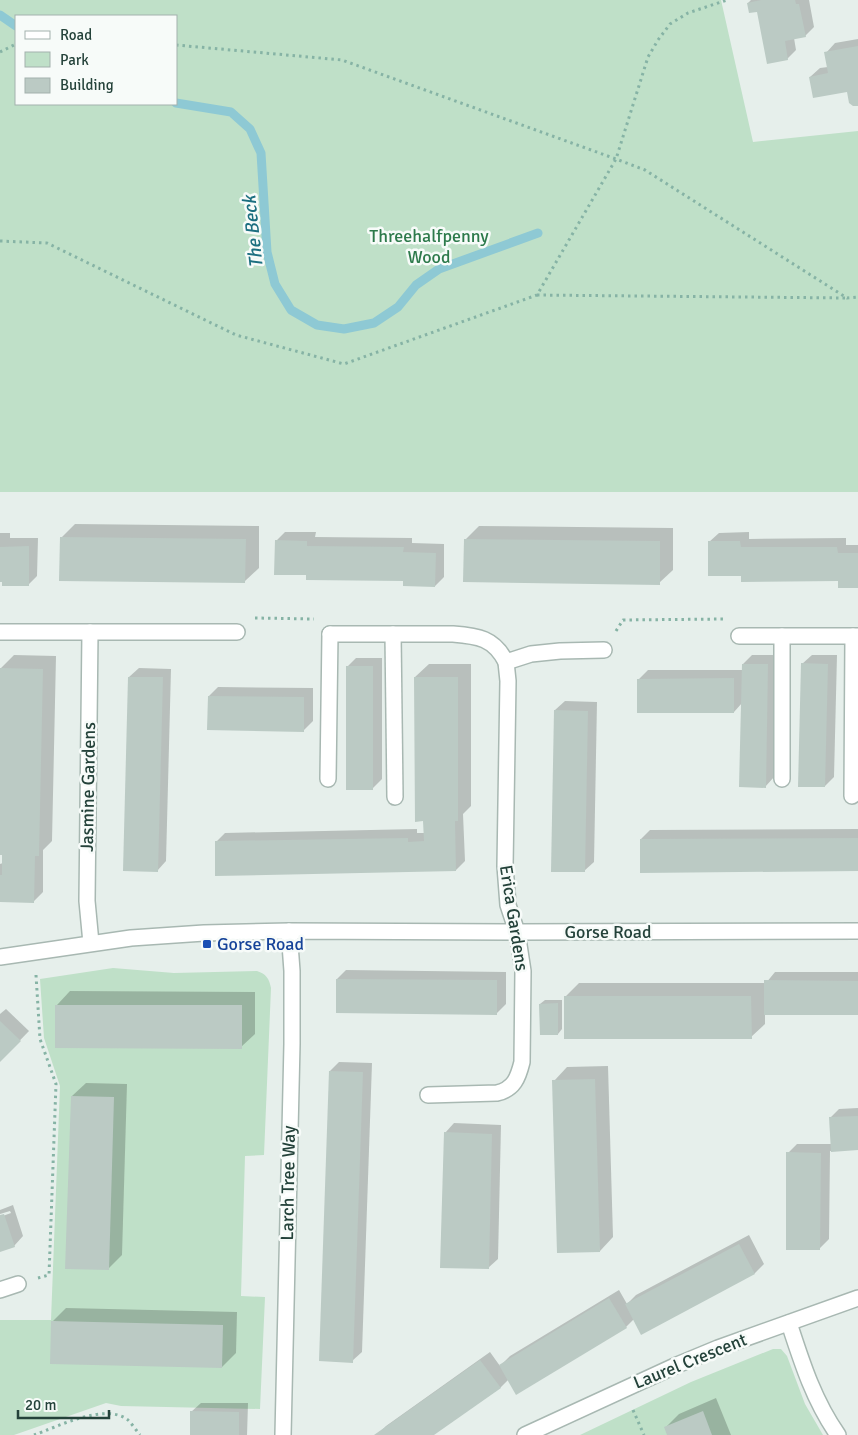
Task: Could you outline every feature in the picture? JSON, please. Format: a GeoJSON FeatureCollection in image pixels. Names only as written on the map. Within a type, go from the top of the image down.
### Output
{"type":"FeatureCollection","features":[{"type":"Feature","properties":{"kind":"street"},"geometry":{"type":"LineString","coordinates":[[0,632],[237,632]]}},
{"type":"Feature","properties":{"kind":"street","name":"Jasmine Gardens"},"geometry":{"type":"LineString","coordinates":[[90,632],[87,901],[91,943]]}},
{"type":"Feature","properties":{"kind":"street"},"geometry":{"type":"LineString","coordinates":[[328,779],[330,634],[453,634],[481,638],[492,643],[501,651],[506,662],[532,654],[604,650]]}},
{"type":"Feature","properties":{"kind":"street"},"geometry":{"type":"LineString","coordinates":[[393,634],[395,797]]}},
{"type":"Feature","properties":{"kind":"street"},"geometry":{"type":"LineString","coordinates":[[739,636],[856,636],[852,796]]}},
{"type":"Feature","properties":{"kind":"street"},"geometry":{"type":"LineString","coordinates":[[782,636],[782,779]]}},
{"type":"Feature","properties":{"kind":"street","name":"Erica Gardens"},"geometry":{"type":"LineString","coordinates":[[428,1095],[497,1093],[506,1091],[514,1084],[519,1075],[522,1062],[523,971],[517,932],[508,905],[505,866],[508,681],[506,662]]}},
{"type":"Feature","properties":{"kind":"street","name":"Gorse Road"},"geometry":{"type":"LineString","coordinates":[[0,957],[131,938],[289,931],[858,931]]}},
{"type":"Feature","properties":{"kind":"street","name":"Larch Tree Way"},"geometry":{"type":"LineString","coordinates":[[283,1435],[292,1044],[292,971],[289,931]]}},
{"type":"Feature","properties":{"kind":"street"},"geometry":{"type":"LineString","coordinates":[[0,1290],[18,1284]]}},
{"type":"Feature","properties":{"kind":"street","name":"Laurel Crescent"},"geometry":{"type":"LineString","coordinates":[[526,1435],[718,1348],[858,1298]]}},
{"type":"Feature","properties":{"kind":"street"},"geometry":{"type":"LineString","coordinates":[[789,1323],[811,1387],[838,1435]]}},
{"type":"Feature","properties":{"kind":"path"},"geometry":{"type":"LineString","coordinates":[[537,295],[616,159],[648,57],[658,40],[670,24],[688,13],[728,0]]}},
{"type":"Feature","properties":{"kind":"path"},"geometry":{"type":"LineString","coordinates":[[0,52],[15,44]]}},
{"type":"Feature","properties":{"kind":"path"},"geometry":{"type":"LineString","coordinates":[[178,45],[342,60],[616,159],[645,170],[848,298]]}},
{"type":"Feature","properties":{"kind":"path"},"geometry":{"type":"LineString","coordinates":[[0,241],[48,243],[236,334],[344,364],[537,295],[858,297]]}},
{"type":"Feature","properties":{"kind":"path"},"geometry":{"type":"LineString","coordinates":[[237,632],[246,618],[314,618],[330,634]]}},
{"type":"Feature","properties":{"kind":"path"},"geometry":{"type":"LineString","coordinates":[[604,650],[623,620],[730,619],[739,636]]}},
{"type":"Feature","properties":{"kind":"path"},"geometry":{"type":"LineString","coordinates":[[18,1284],[49,1275],[56,1084],[40,1039],[34,952]]}},
{"type":"Feature","properties":{"kind":"path"},"geometry":{"type":"LineString","coordinates":[[34,1435],[97,1413],[118,1415],[128,1420],[140,1435]]}},
{"type":"Feature","properties":{"kind":"green space","name":"Threehalfpenny Wood"},"geometry":{"type":"Polygon","coordinates":[[[0,0],[721,0],[753,142],[858,131],[858,492],[0,492],[0,0]]]}},
{"type":"Feature","properties":{"kind":"green space"},"geometry":{"type":"Polygon","coordinates":[[[113,968],[174,973],[257,971],[267,977],[271,988],[264,1155],[245,1156],[241,1296],[265,1297],[260,1409],[121,1406],[106,1403],[14,1435],[0,1435],[0,1320],[51,1320],[60,1086],[44,1038],[40,979],[113,968]]]}},
{"type":"Feature","properties":{"kind":"green space"},"geometry":{"type":"Polygon","coordinates":[[[773,1349],[781,1349],[787,1356],[805,1404],[823,1435],[580,1435],[691,1382],[773,1349]]]}},
{"type":"Feature","properties":{"kind":"building"},"geometry":{"type":"Polygon","coordinates":[[[761,0],[795,0],[796,4],[799,4],[806,37],[785,41],[788,60],[767,64],[757,12],[749,13],[747,3],[761,0]]]}},
{"type":"Feature","properties":{"kind":"building"},"geometry":{"type":"Polygon","coordinates":[[[858,46],[858,106],[853,106],[849,103],[847,92],[813,98],[809,77],[828,73],[824,52],[858,46]]]}},
{"type":"Feature","properties":{"kind":"building"},"geometry":{"type":"Polygon","coordinates":[[[60,537],[246,539],[245,583],[59,581],[60,537]]]}},
{"type":"Feature","properties":{"kind":"building"},"geometry":{"type":"Polygon","coordinates":[[[464,539],[660,541],[660,585],[463,582],[464,539]]]}},
{"type":"Feature","properties":{"kind":"building"},"geometry":{"type":"Polygon","coordinates":[[[275,540],[307,541],[307,546],[404,547],[403,552],[436,553],[435,587],[403,586],[403,581],[306,580],[306,575],[274,575],[275,540]]]}},
{"type":"Feature","properties":{"kind":"building"},"geometry":{"type":"Polygon","coordinates":[[[708,541],[740,541],[741,547],[837,547],[838,553],[858,553],[858,588],[838,588],[838,581],[741,582],[741,576],[708,576],[708,541]]]}},
{"type":"Feature","properties":{"kind":"building"},"geometry":{"type":"Polygon","coordinates":[[[29,546],[29,586],[2,586],[2,582],[0,582],[0,547],[29,546]]]}},
{"type":"Feature","properties":{"kind":"building"},"geometry":{"type":"Polygon","coordinates":[[[801,663],[828,664],[825,787],[798,787],[801,663]]]}},
{"type":"Feature","properties":{"kind":"building"},"geometry":{"type":"Polygon","coordinates":[[[742,664],[768,664],[766,788],[739,787],[742,664]]]}},
{"type":"Feature","properties":{"kind":"building"},"geometry":{"type":"Polygon","coordinates":[[[346,666],[373,666],[373,790],[346,790],[346,666]]]}},
{"type":"Feature","properties":{"kind":"building"},"geometry":{"type":"Polygon","coordinates":[[[0,668],[43,669],[39,856],[35,856],[34,903],[0,902],[2,855],[0,855],[0,668]]]}},
{"type":"Feature","properties":{"kind":"building"},"geometry":{"type":"Polygon","coordinates":[[[128,677],[163,677],[158,872],[123,871],[128,677]]]}},
{"type":"Feature","properties":{"kind":"building"},"geometry":{"type":"Polygon","coordinates":[[[414,677],[458,677],[458,821],[455,821],[456,871],[215,876],[215,841],[408,838],[408,842],[424,841],[423,821],[415,822],[414,677]]]}},
{"type":"Feature","properties":{"kind":"building"},"geometry":{"type":"Polygon","coordinates":[[[734,678],[734,713],[637,713],[637,679],[734,678]]]}},
{"type":"Feature","properties":{"kind":"building"},"geometry":{"type":"Polygon","coordinates":[[[208,696],[304,697],[304,732],[207,730],[208,696]]]}},
{"type":"Feature","properties":{"kind":"building"},"geometry":{"type":"Polygon","coordinates":[[[554,710],[588,711],[585,872],[551,872],[554,710]]]}},
{"type":"Feature","properties":{"kind":"building"},"geometry":{"type":"Polygon","coordinates":[[[858,838],[858,871],[640,873],[640,839],[858,838]]]}},
{"type":"Feature","properties":{"kind":"building"},"geometry":{"type":"Polygon","coordinates":[[[336,979],[497,980],[497,1015],[336,1013],[336,979]]]}},
{"type":"Feature","properties":{"kind":"building"},"geometry":{"type":"Polygon","coordinates":[[[764,980],[858,981],[858,1015],[764,1015],[764,980]]]}},
{"type":"Feature","properties":{"kind":"building"},"geometry":{"type":"Polygon","coordinates":[[[564,996],[751,996],[752,1039],[564,1039],[564,996]]]}},
{"type":"Feature","properties":{"kind":"building"},"geometry":{"type":"Polygon","coordinates":[[[558,1003],[558,1035],[540,1035],[539,1004],[558,1003]]]}},
{"type":"Feature","properties":{"kind":"building"},"geometry":{"type":"Polygon","coordinates":[[[55,1005],[242,1005],[242,1049],[55,1048],[55,1005]]]}},
{"type":"Feature","properties":{"kind":"building"},"geometry":{"type":"Polygon","coordinates":[[[0,1021],[21,1041],[0,1062],[0,1021]]]}},
{"type":"Feature","properties":{"kind":"building"},"geometry":{"type":"Polygon","coordinates":[[[329,1071],[363,1072],[353,1363],[319,1361],[329,1071]]]}},
{"type":"Feature","properties":{"kind":"building"},"geometry":{"type":"Polygon","coordinates":[[[595,1079],[600,1252],[557,1253],[552,1080],[595,1079]]]}},
{"type":"Feature","properties":{"kind":"building"},"geometry":{"type":"Polygon","coordinates":[[[71,1096],[114,1097],[109,1270],[65,1269],[71,1096]]]}},
{"type":"Feature","properties":{"kind":"building"},"geometry":{"type":"Polygon","coordinates":[[[858,1116],[858,1150],[831,1152],[829,1117],[858,1116]]]}},
{"type":"Feature","properties":{"kind":"building"},"geometry":{"type":"Polygon","coordinates":[[[444,1132],[492,1134],[489,1269],[440,1268],[444,1132]]]}},
{"type":"Feature","properties":{"kind":"building"},"geometry":{"type":"Polygon","coordinates":[[[786,1152],[821,1153],[820,1250],[786,1250],[786,1152]]]}},
{"type":"Feature","properties":{"kind":"building"},"geometry":{"type":"Polygon","coordinates":[[[4,1214],[15,1247],[0,1252],[0,1215],[4,1214]]]}},
{"type":"Feature","properties":{"kind":"building"},"geometry":{"type":"Polygon","coordinates":[[[739,1244],[755,1274],[641,1335],[625,1304],[739,1244]]]}},
{"type":"Feature","properties":{"kind":"building"},"geometry":{"type":"Polygon","coordinates":[[[609,1298],[627,1328],[516,1395],[499,1365],[609,1298]]]}},
{"type":"Feature","properties":{"kind":"building"},"geometry":{"type":"Polygon","coordinates":[[[51,1321],[223,1325],[222,1368],[50,1364],[51,1321]]]}},
{"type":"Feature","properties":{"kind":"building"},"geometry":{"type":"Polygon","coordinates":[[[480,1360],[501,1388],[434,1435],[374,1435],[480,1360]]]}},
{"type":"Feature","properties":{"kind":"building"},"geometry":{"type":"Polygon","coordinates":[[[190,1411],[239,1412],[239,1435],[190,1435],[190,1411]]]}},
{"type":"Feature","properties":{"kind":"building"},"geometry":{"type":"Polygon","coordinates":[[[703,1411],[712,1435],[667,1435],[664,1427],[703,1411]]]}},
{"type":"Feature","properties":{"kind":"waterway","name":"The Beck"},"geometry":{"type":"LineString","coordinates":[[0,15],[15,25]]}},
{"type":"Feature","properties":{"kind":"waterway","name":"The Beck"},"geometry":{"type":"LineString","coordinates":[[178,103],[231,112],[250,129],[261,153],[267,252],[275,284],[291,310],[317,325],[344,329],[374,323],[398,307],[416,285],[439,269],[538,233]]}},
{"type":"Feature","properties":{"kind":"place","name":"Gorse Road"},"geometry":{"type":"Point","coordinates":[207,944]}}]}
